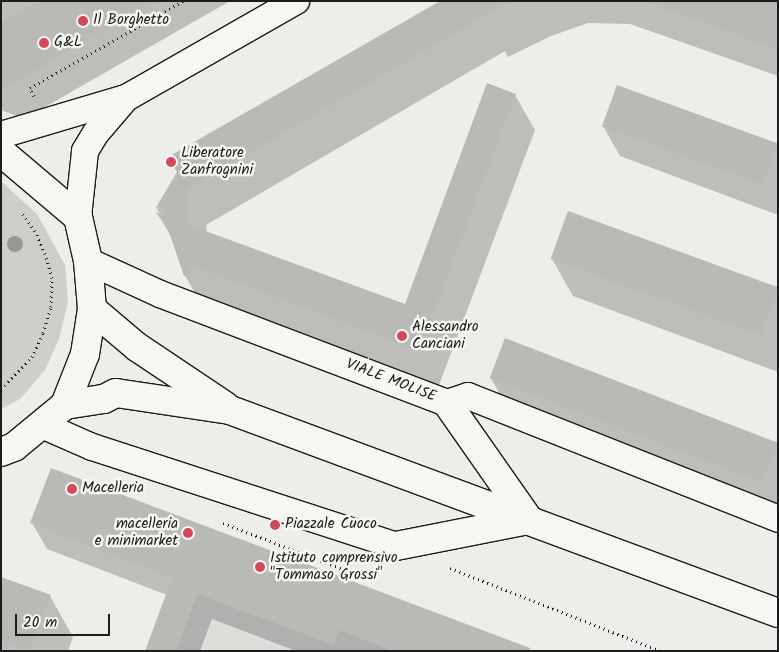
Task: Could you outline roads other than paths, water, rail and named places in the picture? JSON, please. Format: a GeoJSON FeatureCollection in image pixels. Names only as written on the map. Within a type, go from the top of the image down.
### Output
{"type":"FeatureCollection","features":[{"type":"Feature","properties":{"kind":"main road"},"geometry":{"type":"LineString","coordinates":[[1,152],[78,218],[88,261],[92,308],[85,354],[66,405],[14,447],[1,452]]}},
{"type":"Feature","properties":{"kind":"main road"},"geometry":{"type":"LineString","coordinates":[[92,308],[137,347],[230,410]]}},
{"type":"Feature","properties":{"kind":"main road"},"geometry":{"type":"LineString","coordinates":[[66,405],[104,399],[116,393],[230,410],[778,613]]}},
{"type":"Feature","properties":{"kind":"main road"},"geometry":{"type":"LineString","coordinates":[[447,402],[529,520]]}},
{"type":"Feature","properties":{"kind":"main road"},"geometry":{"type":"LineString","coordinates":[[396,546],[529,520]]}},
{"type":"Feature","properties":{"kind":"street"},"geometry":{"type":"LineString","coordinates":[[1,135],[126,98],[296,1]]}},
{"type":"Feature","properties":{"kind":"street"},"geometry":{"type":"LineString","coordinates":[[78,218],[85,151],[96,133],[126,98]]}},
{"type":"Feature","properties":{"kind":"street","name":"VIALE MOLISE"},"geometry":{"type":"LineString","coordinates":[[88,261],[160,294],[447,402],[468,396],[778,520]]}},
{"type":"Feature","properties":{"kind":"street"},"geometry":{"type":"LineString","coordinates":[[42,425],[92,446],[396,546]]}},
{"type":"Feature","properties":{"kind":"place","name":"Il Borghetto"},"geometry":{"type":"Point","coordinates":[83,21]}},
{"type":"Feature","properties":{"kind":"place","name":"G&L"},"geometry":{"type":"Point","coordinates":[44,43]}},
{"type":"Feature","properties":{"kind":"place","name":"Liberatore Zanfrognini"},"geometry":{"type":"Point","coordinates":[171,162]}},
{"type":"Feature","properties":{"kind":"place","name":"Alessandro Canciani"},"geometry":{"type":"Point","coordinates":[402,336]}},
{"type":"Feature","properties":{"kind":"place","name":"Macelleria"},"geometry":{"type":"Point","coordinates":[72,489]}},
{"type":"Feature","properties":{"kind":"place","name":"Piazzale Cuoco"},"geometry":{"type":"Point","coordinates":[275,525]}},
{"type":"Feature","properties":{"kind":"place","name":"macelleria e minimarket"},"geometry":{"type":"Point","coordinates":[188,533]}},
{"type":"Feature","properties":{"kind":"place","name":"Istituto comprensivo \"Tommaso Grossi\""},"geometry":{"type":"Point","coordinates":[260,567]}}]}
